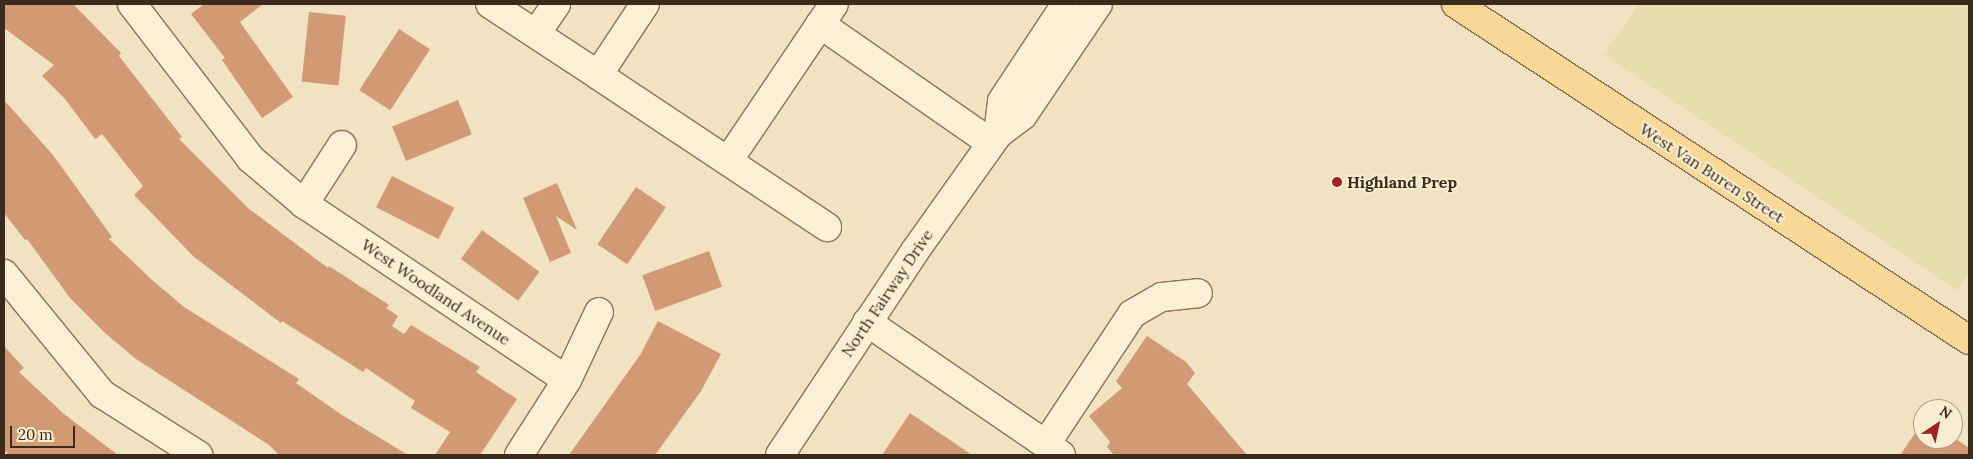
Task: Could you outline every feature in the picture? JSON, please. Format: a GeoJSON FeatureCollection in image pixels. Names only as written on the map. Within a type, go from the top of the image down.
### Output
{"type":"FeatureCollection","features":[{"type":"Feature","properties":{"kind":"main road","name":"West Van Buren Street"},"geometry":{"type":"LineString","coordinates":[[1456,4],[1969,340]]}},
{"type":"Feature","properties":{"kind":"street","name":"West Woodland Avenue"},"geometry":{"type":"LineString","coordinates":[[132,4],[251,159],[304,204],[567,380]]}},
{"type":"Feature","properties":{"kind":"street"},"geometry":{"type":"LineString","coordinates":[[490,4],[827,227]]}},
{"type":"Feature","properties":{"kind":"street"},"geometry":{"type":"LineString","coordinates":[[536,34],[556,4]]}},
{"type":"Feature","properties":{"kind":"street"},"geometry":{"type":"LineString","coordinates":[[598,75],[645,4]]}},
{"type":"Feature","properties":{"kind":"street","name":"North Fairway Drive"},"geometry":{"type":"LineString","coordinates":[[994,138],[1002,101],[1066,4]]}},
{"type":"Feature","properties":{"kind":"street","name":"North Fairway Drive"},"geometry":{"type":"LineString","coordinates":[[780,455],[867,322],[994,138],[1024,115],[1098,4]]}},
{"type":"Feature","properties":{"kind":"street"},"geometry":{"type":"LineString","coordinates":[[728,161],[827,14],[994,138]]}},
{"type":"Feature","properties":{"kind":"street"},"geometry":{"type":"LineString","coordinates":[[304,204],[342,145]]}},
{"type":"Feature","properties":{"kind":"street"},"geometry":{"type":"LineString","coordinates":[[4,274],[102,394],[198,455]]}},
{"type":"Feature","properties":{"kind":"street"},"geometry":{"type":"LineString","coordinates":[[867,322],[1054,449],[1132,314],[1162,297],[1198,293]]}},
{"type":"Feature","properties":{"kind":"street"},"geometry":{"type":"LineString","coordinates":[[519,455],[567,380],[598,312]]}},
{"type":"Feature","properties":{"kind":"shaded area"},"geometry":{"type":"Polygon","coordinates":[[[1639,4],[1969,4],[1969,273],[1958,291],[1603,55],[1639,4]]]}},
{"type":"Feature","properties":{"kind":"building"},"geometry":{"type":"Polygon","coordinates":[[[4,4],[73,4],[121,53],[119,56],[182,137],[179,139],[248,208],[328,268],[329,266],[389,305],[386,308],[398,316],[392,326],[404,334],[411,325],[480,367],[476,372],[517,399],[480,455],[435,455],[450,432],[411,408],[415,401],[366,368],[363,372],[282,321],[281,323],[194,257],[134,195],[143,186],[102,134],[95,139],[65,99],[42,76],[54,65],[4,28],[4,4]]]}},
{"type":"Feature","properties":{"kind":"building"},"geometry":{"type":"Polygon","coordinates":[[[204,4],[263,4],[240,22],[293,97],[262,118],[222,60],[225,58],[191,14],[204,4]]]}},
{"type":"Feature","properties":{"kind":"building"},"geometry":{"type":"Polygon","coordinates":[[[309,12],[346,16],[338,85],[302,82],[309,12]]]}},
{"type":"Feature","properties":{"kind":"building"},"geometry":{"type":"Polygon","coordinates":[[[399,29],[430,49],[390,110],[359,90],[399,29]]]}},
{"type":"Feature","properties":{"kind":"building"},"geometry":{"type":"Polygon","coordinates":[[[4,100],[53,155],[112,237],[109,239],[152,280],[184,307],[299,379],[296,383],[342,415],[408,455],[279,455],[269,445],[136,359],[104,332],[70,298],[27,239],[25,240],[4,213],[4,100]]]}},
{"type":"Feature","properties":{"kind":"building"},"geometry":{"type":"Polygon","coordinates":[[[458,100],[472,134],[406,161],[392,127],[458,100]]]}},
{"type":"Feature","properties":{"kind":"building"},"geometry":{"type":"Polygon","coordinates":[[[392,176],[454,208],[438,239],[376,207],[392,176]]]}},
{"type":"Feature","properties":{"kind":"building"},"geometry":{"type":"Polygon","coordinates":[[[557,183],[577,230],[556,216],[571,253],[550,262],[523,198],[557,183]]]}},
{"type":"Feature","properties":{"kind":"building"},"geometry":{"type":"Polygon","coordinates":[[[636,187],[666,207],[627,264],[597,244],[636,187]]]}},
{"type":"Feature","properties":{"kind":"building"},"geometry":{"type":"Polygon","coordinates":[[[482,230],[539,272],[518,301],[461,259],[482,230]]]}},
{"type":"Feature","properties":{"kind":"building"},"geometry":{"type":"Polygon","coordinates":[[[709,251],[722,287],[655,311],[642,275],[709,251]]]}},
{"type":"Feature","properties":{"kind":"building"},"geometry":{"type":"Polygon","coordinates":[[[658,321],[721,354],[701,391],[655,455],[569,455],[640,355],[658,321]]]}},
{"type":"Feature","properties":{"kind":"building"},"geometry":{"type":"Polygon","coordinates":[[[1147,336],[1186,362],[1195,373],[1187,384],[1247,455],[1114,455],[1107,447],[1110,442],[1089,416],[1122,388],[1116,381],[1147,336]]]}},
{"type":"Feature","properties":{"kind":"building"},"geometry":{"type":"Polygon","coordinates":[[[4,346],[24,368],[19,372],[64,414],[118,455],[9,455],[4,450],[4,346]]]}},
{"type":"Feature","properties":{"kind":"building"},"geometry":{"type":"Polygon","coordinates":[[[910,413],[972,455],[882,455],[910,413]]]}},
{"type":"Feature","properties":{"kind":"building"},"geometry":{"type":"Polygon","coordinates":[[[1913,436],[1913,449],[1963,449],[1963,444],[1969,448],[1969,455],[1900,455],[1913,436]]]}},
{"type":"Feature","properties":{"kind":"place","name":"Highland Prep"},"geometry":{"type":"Point","coordinates":[1337,182]}}]}
